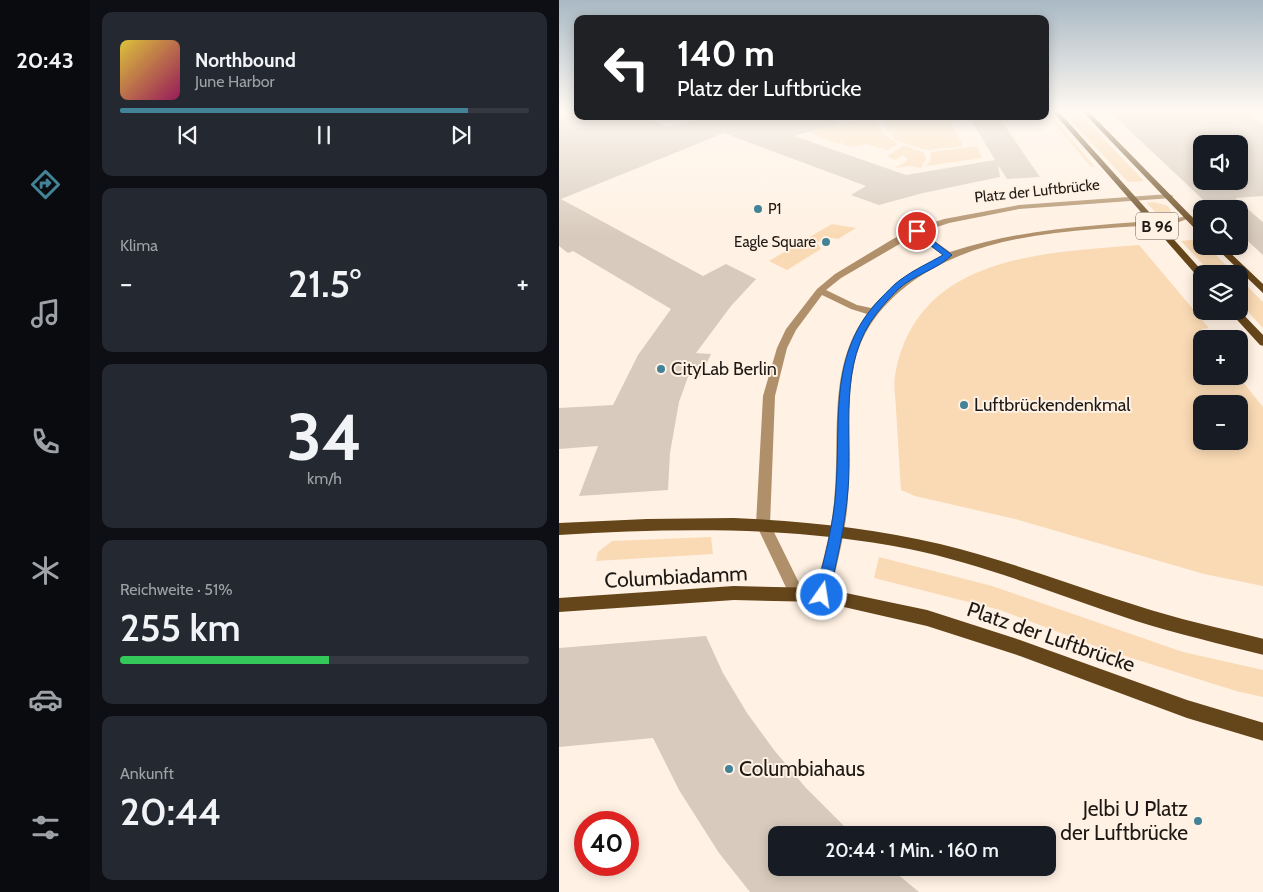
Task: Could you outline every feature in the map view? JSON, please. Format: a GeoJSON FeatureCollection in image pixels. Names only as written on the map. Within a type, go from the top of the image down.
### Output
{"type":"FeatureCollection","features":[{"type":"Feature","properties":{"kind":"main road","name":"B 96"},"geometry":{"type":"LineString","coordinates":[[1093,154],[1193,266]]}},
{"type":"Feature","properties":{"kind":"main road","name":"B 96"},"geometry":{"type":"LineString","coordinates":[[1127,154],[1193,221]]}},
{"type":"Feature","properties":{"kind":"main road"},"geometry":{"type":"LineString","coordinates":[[1227,255],[1263,291]]}},
{"type":"Feature","properties":{"kind":"main road"},"geometry":{"type":"LineString","coordinates":[[1243,320],[1263,343]]}},
{"type":"Feature","properties":{"kind":"main road"},"geometry":{"type":"LineString","coordinates":[[559,529],[720,523],[763,524],[837,531],[909,543],[982,561],[1168,623],[1263,647]]}},
{"type":"Feature","properties":{"kind":"main road","name":"Columbiadamm"},"geometry":{"type":"LineString","coordinates":[[559,605],[734,593],[796,593]]}},
{"type":"Feature","properties":{"kind":"main road","name":"Platz der Luftbrücke"},"geometry":{"type":"LineString","coordinates":[[796,593],[822,595],[927,618],[1019,648],[1187,709],[1263,732]]}},
{"type":"Feature","properties":{"kind":"street","name":"Platz der Luftbrücke"},"geometry":{"type":"LineString","coordinates":[[796,593],[763,524],[769,396],[782,348],[791,329],[820,291],[838,276],[872,254],[917,231],[947,221],[998,210],[1169,196]]}},
{"type":"Feature","properties":{"kind":"street"},"geometry":{"type":"LineString","coordinates":[[822,595],[837,531],[842,488],[844,399],[848,365],[856,340],[873,312],[902,282],[960,250],[1023,236],[1083,228],[1176,222],[1189,217]]}},
{"type":"Feature","properties":{"kind":"street"},"geometry":{"type":"LineString","coordinates":[[917,231],[948,255]]}},
{"type":"Feature","properties":{"kind":"street"},"geometry":{"type":"LineString","coordinates":[[820,291],[854,307],[873,312]]}},
{"type":"Feature","properties":{"kind":"shaded area"},"geometry":{"type":"Polygon","coordinates":[[[891,154],[924,154],[926,159],[921,168],[910,166],[894,168],[908,159],[903,155],[895,160],[887,156],[891,154]]]}},
{"type":"Feature","properties":{"kind":"shaded area"},"geometry":{"type":"Polygon","coordinates":[[[931,154],[980,154],[982,158],[926,166],[930,161],[931,154]]]}},
{"type":"Feature","properties":{"kind":"shaded area"},"geometry":{"type":"Polygon","coordinates":[[[1080,154],[1084,154],[1095,167],[1091,167],[1080,154]]]}},
{"type":"Feature","properties":{"kind":"shaded area"},"geometry":{"type":"Polygon","coordinates":[[[1102,154],[1118,154],[1144,181],[1128,182],[1102,154]]]}},
{"type":"Feature","properties":{"kind":"shaded area"},"geometry":{"type":"Polygon","coordinates":[[[1154,202],[1168,206],[1172,213],[1158,215],[1147,203],[1154,202]]]}},
{"type":"Feature","properties":{"kind":"shaded area"},"geometry":{"type":"Polygon","coordinates":[[[832,224],[856,228],[838,239],[826,237],[817,243],[821,249],[787,270],[769,261],[832,224]]]}},
{"type":"Feature","properties":{"kind":"shaded area"},"geometry":{"type":"Polygon","coordinates":[[[1193,240],[1193,254],[1181,241],[1193,240]]]}},
{"type":"Feature","properties":{"kind":"shaded area"},"geometry":{"type":"Polygon","coordinates":[[[1139,245],[1193,309],[1193,320],[1202,320],[1209,328],[1193,330],[1193,385],[1245,385],[1263,407],[1263,586],[1204,574],[1015,519],[915,496],[901,490],[894,389],[895,376],[908,336],[928,306],[956,283],[989,268],[1025,258],[1063,252],[1139,245]]]}},
{"type":"Feature","properties":{"kind":"shaded area"},"geometry":{"type":"Polygon","coordinates":[[[1194,255],[1216,255],[1226,265],[1204,265],[1194,255]]]}},
{"type":"Feature","properties":{"kind":"shaded area"},"geometry":{"type":"Polygon","coordinates":[[[1248,287],[1263,302],[1263,328],[1248,312],[1248,287]]]}},
{"type":"Feature","properties":{"kind":"shaded area"},"geometry":{"type":"Polygon","coordinates":[[[711,537],[713,554],[596,561],[598,552],[612,541],[711,537]]]}},
{"type":"Feature","properties":{"kind":"shaded area"},"geometry":{"type":"Polygon","coordinates":[[[879,557],[992,586],[1183,652],[1263,670],[1263,697],[1236,691],[1103,649],[1000,610],[874,578],[879,557]]]}},
{"type":"Feature","properties":{"kind":"building"},"geometry":{"type":"Polygon","coordinates":[[[559,154],[673,154],[561,199],[703,276],[726,264],[756,279],[731,306],[696,353],[711,354],[700,377],[688,377],[679,402],[670,453],[668,490],[579,496],[598,446],[559,449],[559,408],[613,405],[638,355],[671,309],[573,251],[568,253],[559,246],[559,154]]]}},
{"type":"Feature","properties":{"kind":"building"},"geometry":{"type":"Polygon","coordinates":[[[779,154],[845,154],[906,175],[995,160],[991,154],[1024,154],[1040,177],[1007,179],[998,165],[1000,177],[923,193],[879,205],[851,195],[866,186],[779,154]]]}},
{"type":"Feature","properties":{"kind":"building"},"geometry":{"type":"Polygon","coordinates":[[[1154,154],[1193,154],[1193,190],[1248,190],[1248,154],[1264,154],[1264,196],[1235,198],[1237,200],[1203,200],[1154,154]]]}},
{"type":"Feature","properties":{"kind":"building"},"geometry":{"type":"Polygon","coordinates":[[[1248,209],[1264,223],[1264,256],[1248,241],[1248,209]]]}},
{"type":"Feature","properties":{"kind":"building","name":"Columbiahaus"},"geometry":{"type":"Polygon","coordinates":[[[706,636],[723,673],[747,713],[774,750],[806,788],[844,826],[768,826],[768,876],[900,876],[919,892],[750,892],[719,853],[679,790],[653,738],[559,747],[559,648],[706,636]]]}},
{"type":"Feature","properties":{"kind":"place","name":"P1"},"geometry":{"type":"Point","coordinates":[758,209]}},
{"type":"Feature","properties":{"kind":"place","name":"Eagle Square"},"geometry":{"type":"Point","coordinates":[826,242]}},
{"type":"Feature","properties":{"kind":"place","name":"CityLab Berlin"},"geometry":{"type":"Point","coordinates":[661,369]}},
{"type":"Feature","properties":{"kind":"place","name":"Luftbrückendenkmal"},"geometry":{"type":"Point","coordinates":[964,405]}},
{"type":"Feature","properties":{"kind":"place","name":"Columbiahaus"},"geometry":{"type":"Point","coordinates":[729,769]}},
{"type":"Feature","properties":{"kind":"place","name":"Jelbi U Platz der Luftbrücke"},"geometry":{"type":"Point","coordinates":[1198,821]}},
{"type":"Feature","properties":{"kind":"route"},"geometry":{"type":"LineString","coordinates":[[822,595],[837,531],[842,488],[844,399],[848,365],[856,340],[880,303],[902,282],[948,255],[917,231]]}}]}
